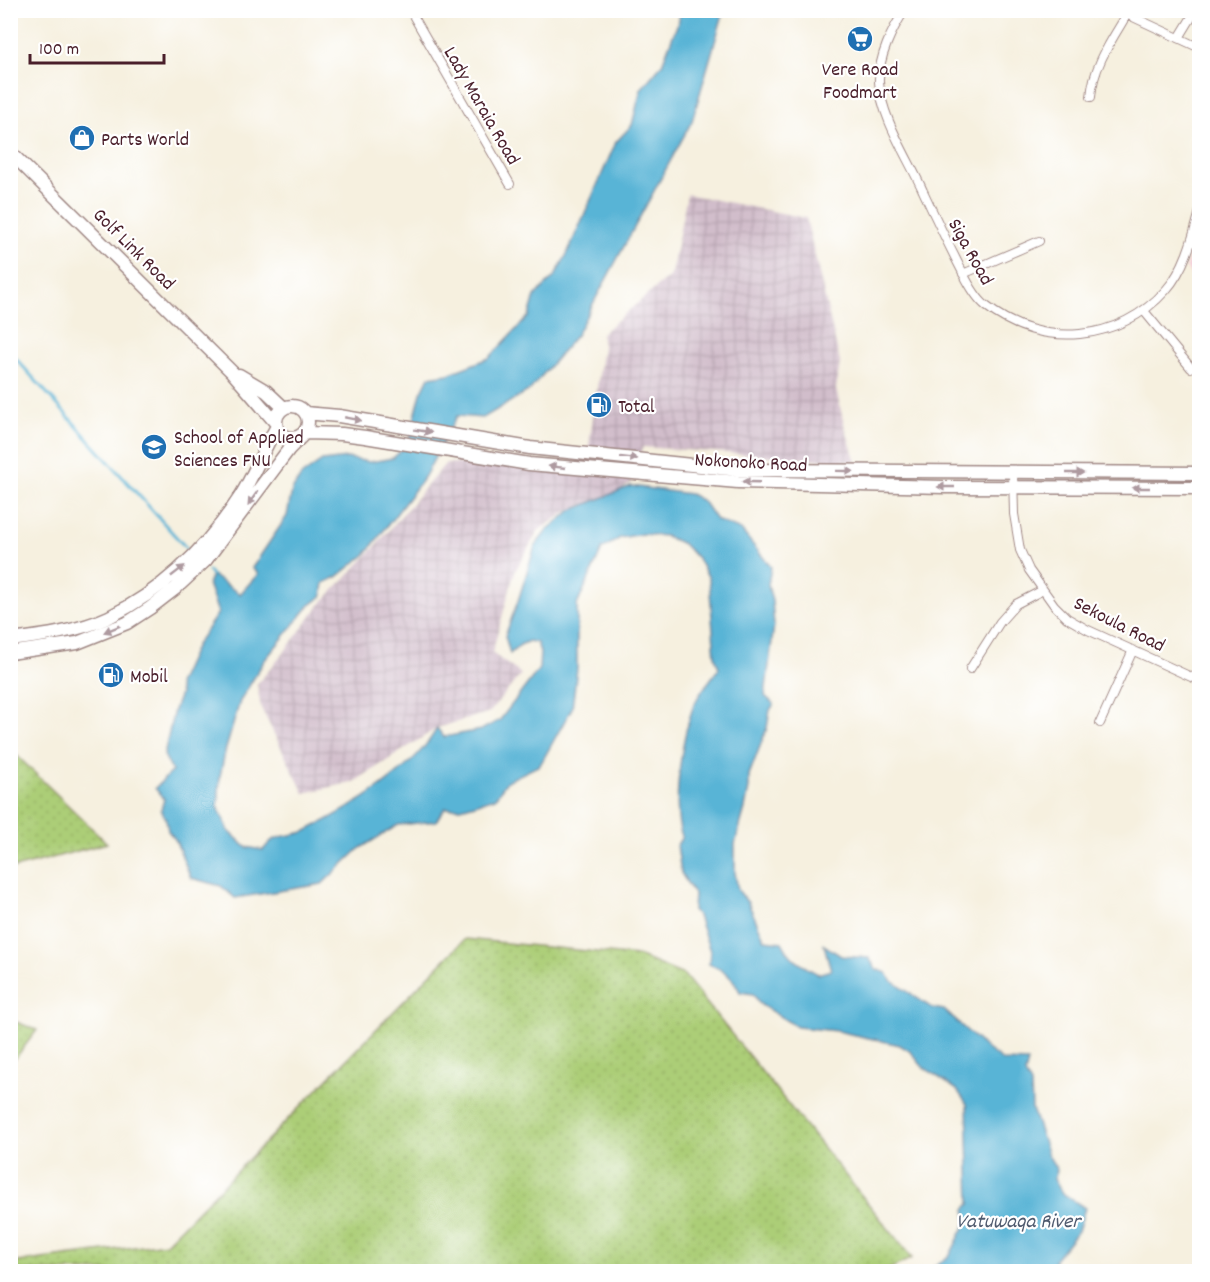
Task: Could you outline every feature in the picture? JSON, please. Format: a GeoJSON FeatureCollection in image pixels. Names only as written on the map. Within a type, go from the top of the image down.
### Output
{"type":"FeatureCollection","features":[{"type":"Feature","properties":{"kind":"main road","name":"Golf Link Road"},"geometry":{"type":"LineString","coordinates":[[10,152],[232,372],[276,425]]}},
{"type":"Feature","properties":{"kind":"main road","name":"Golf Link Road"},"geometry":{"type":"LineString","coordinates":[[232,372],[266,391],[284,408]]}},
{"type":"Feature","properties":{"kind":"main road"},"geometry":{"type":"LineString","coordinates":[[10,640],[50,635],[108,617],[159,586],[206,544],[241,495],[276,425],[278,414],[284,408],[293,406],[305,413],[308,423],[303,434],[206,560],[191,576],[127,623],[77,643],[10,653]]}},
{"type":"Feature","properties":{"kind":"main road","name":"Nokonoko Road"},"geometry":{"type":"LineString","coordinates":[[305,413],[339,416],[530,448],[739,470],[1200,473]]}},
{"type":"Feature","properties":{"kind":"main road"},"geometry":{"type":"LineString","coordinates":[[276,425],[279,432],[287,438],[292,439],[303,434]]}},
{"type":"Feature","properties":{"kind":"main road","name":"Nokonoko Road"},"geometry":{"type":"LineString","coordinates":[[303,434],[342,434],[529,464],[738,482],[944,487],[1200,488]]}},
{"type":"Feature","properties":{"kind":"main road"},"geometry":{"type":"LineString","coordinates":[[693,478],[694,465]]}},
{"type":"Feature","properties":{"kind":"street","name":"Lady Maraia Road"},"geometry":{"type":"LineString","coordinates":[[411,10],[510,184]]}},
{"type":"Feature","properties":{"kind":"street","name":"Siga Road"},"geometry":{"type":"LineString","coordinates":[[905,10],[884,52],[880,69],[881,91],[887,114],[945,242],[971,288],[984,305],[1013,324],[1050,335],[1087,334],[1104,330],[1144,311],[1168,289],[1182,266],[1200,211]]}},
{"type":"Feature","properties":{"kind":"street"},"geometry":{"type":"LineString","coordinates":[[1118,10],[1126,16],[1150,24],[1200,48]]}},
{"type":"Feature","properties":{"kind":"street"},"geometry":{"type":"LineString","coordinates":[[1179,38],[1196,10]]}},
{"type":"Feature","properties":{"kind":"street"},"geometry":{"type":"LineString","coordinates":[[1090,98],[1098,68],[1126,16]]}},
{"type":"Feature","properties":{"kind":"street"},"geometry":{"type":"LineString","coordinates":[[963,273],[1039,241]]}},
{"type":"Feature","properties":{"kind":"street"},"geometry":{"type":"LineString","coordinates":[[1144,311],[1191,368]]}},
{"type":"Feature","properties":{"kind":"street","name":"Sekoula Road"},"geometry":{"type":"LineString","coordinates":[[1013,472],[1014,514],[1020,550],[1029,570],[1067,618],[1200,681]]}},
{"type":"Feature","properties":{"kind":"street"},"geometry":{"type":"LineString","coordinates":[[970,669],[1000,622],[1016,604],[1043,590]]}},
{"type":"Feature","properties":{"kind":"street"},"geometry":{"type":"LineString","coordinates":[[1100,723],[1133,651]]}},
{"type":"Feature","properties":{"kind":"shaded area"},"geometry":{"type":"Polygon","coordinates":[[[687,194],[806,218],[840,362],[836,389],[856,462],[643,447],[631,483],[619,491],[571,509],[539,530],[515,571],[492,653],[521,674],[490,712],[437,728],[354,782],[304,793],[261,708],[257,684],[317,608],[374,548],[446,463],[586,467],[603,346],[601,334],[671,275],[687,194]]]}},
{"type":"Feature","properties":{"kind":"shaded area"},"geometry":{"type":"Polygon","coordinates":[[[1199,220],[1199,288],[1186,267],[1199,220]]]}},
{"type":"Feature","properties":{"kind":"green space"},"geometry":{"type":"Polygon","coordinates":[[[11,750],[107,843],[11,869],[11,750]]]}},
{"type":"Feature","properties":{"kind":"green space"},"geometry":{"type":"Polygon","coordinates":[[[465,939],[638,956],[684,975],[912,1258],[884,1272],[11,1271],[11,1263],[166,1243],[465,939]]]}},
{"type":"Feature","properties":{"kind":"green space"},"geometry":{"type":"Polygon","coordinates":[[[11,1020],[37,1030],[10,1064],[11,1020]]]}},
{"type":"Feature","properties":{"kind":"water","name":"Vatuwaqa River"},"geometry":{"type":"Polygon","coordinates":[[[680,11],[724,11],[692,121],[576,335],[530,390],[483,418],[457,416],[425,476],[366,554],[337,577],[324,583],[322,596],[309,606],[264,661],[240,701],[220,776],[218,807],[229,831],[246,847],[263,850],[273,840],[308,830],[380,787],[413,759],[427,744],[437,728],[444,737],[481,730],[500,720],[539,669],[540,652],[537,643],[529,641],[510,654],[505,636],[535,546],[548,529],[572,510],[631,486],[690,494],[703,501],[716,520],[741,530],[771,567],[768,585],[774,625],[765,696],[774,704],[749,775],[745,808],[735,844],[735,873],[738,890],[748,903],[765,940],[782,942],[793,958],[806,967],[818,974],[831,970],[824,945],[841,956],[869,958],[876,969],[887,973],[891,980],[932,1008],[944,1010],[1003,1061],[1028,1062],[1025,1074],[1031,1085],[1032,1109],[1048,1155],[1057,1170],[1054,1179],[1062,1193],[1085,1208],[1078,1231],[1054,1260],[1059,1271],[921,1271],[934,1267],[949,1257],[967,1221],[965,1209],[970,1204],[967,1104],[957,1090],[922,1066],[911,1052],[900,1045],[837,1031],[797,1027],[761,1005],[753,994],[740,992],[727,975],[709,964],[710,951],[698,916],[693,910],[694,894],[681,873],[677,845],[682,837],[679,824],[678,788],[683,747],[692,711],[699,695],[719,668],[715,657],[709,578],[698,559],[683,544],[665,536],[642,534],[620,538],[602,549],[577,605],[577,669],[572,708],[540,765],[507,781],[495,798],[461,808],[445,808],[436,821],[398,825],[359,849],[322,884],[235,898],[221,886],[191,878],[175,839],[168,831],[166,819],[161,810],[164,799],[155,788],[172,771],[164,755],[180,694],[178,684],[196,645],[218,613],[208,584],[212,575],[240,594],[258,574],[252,568],[287,516],[292,490],[301,476],[322,461],[347,458],[370,462],[393,458],[408,444],[421,393],[429,377],[448,374],[489,358],[529,316],[535,296],[555,276],[567,254],[616,142],[632,125],[641,89],[662,64],[679,20],[680,11]]]}},
{"type":"Feature","properties":{"kind":"waterway"},"geometry":{"type":"LineString","coordinates":[[10,352],[187,549]]}},
{"type":"Feature","properties":{"kind":"waterway"},"geometry":{"type":"LineString","coordinates":[[208,571],[212,575]]}},
{"type":"Feature","properties":{"kind":"place","name":"Vere Road Foodmart"},"geometry":{"type":"Point","coordinates":[860,39]}},
{"type":"Feature","properties":{"kind":"place","name":"Parts World"},"geometry":{"type":"Point","coordinates":[82,138]}},
{"type":"Feature","properties":{"kind":"place","name":"Total"},"geometry":{"type":"Point","coordinates":[599,405]}},
{"type":"Feature","properties":{"kind":"place","name":"School of Applied Sciences FNU"},"geometry":{"type":"Point","coordinates":[154,447]}},
{"type":"Feature","properties":{"kind":"place","name":"Mobil"},"geometry":{"type":"Point","coordinates":[111,675]}}]}
